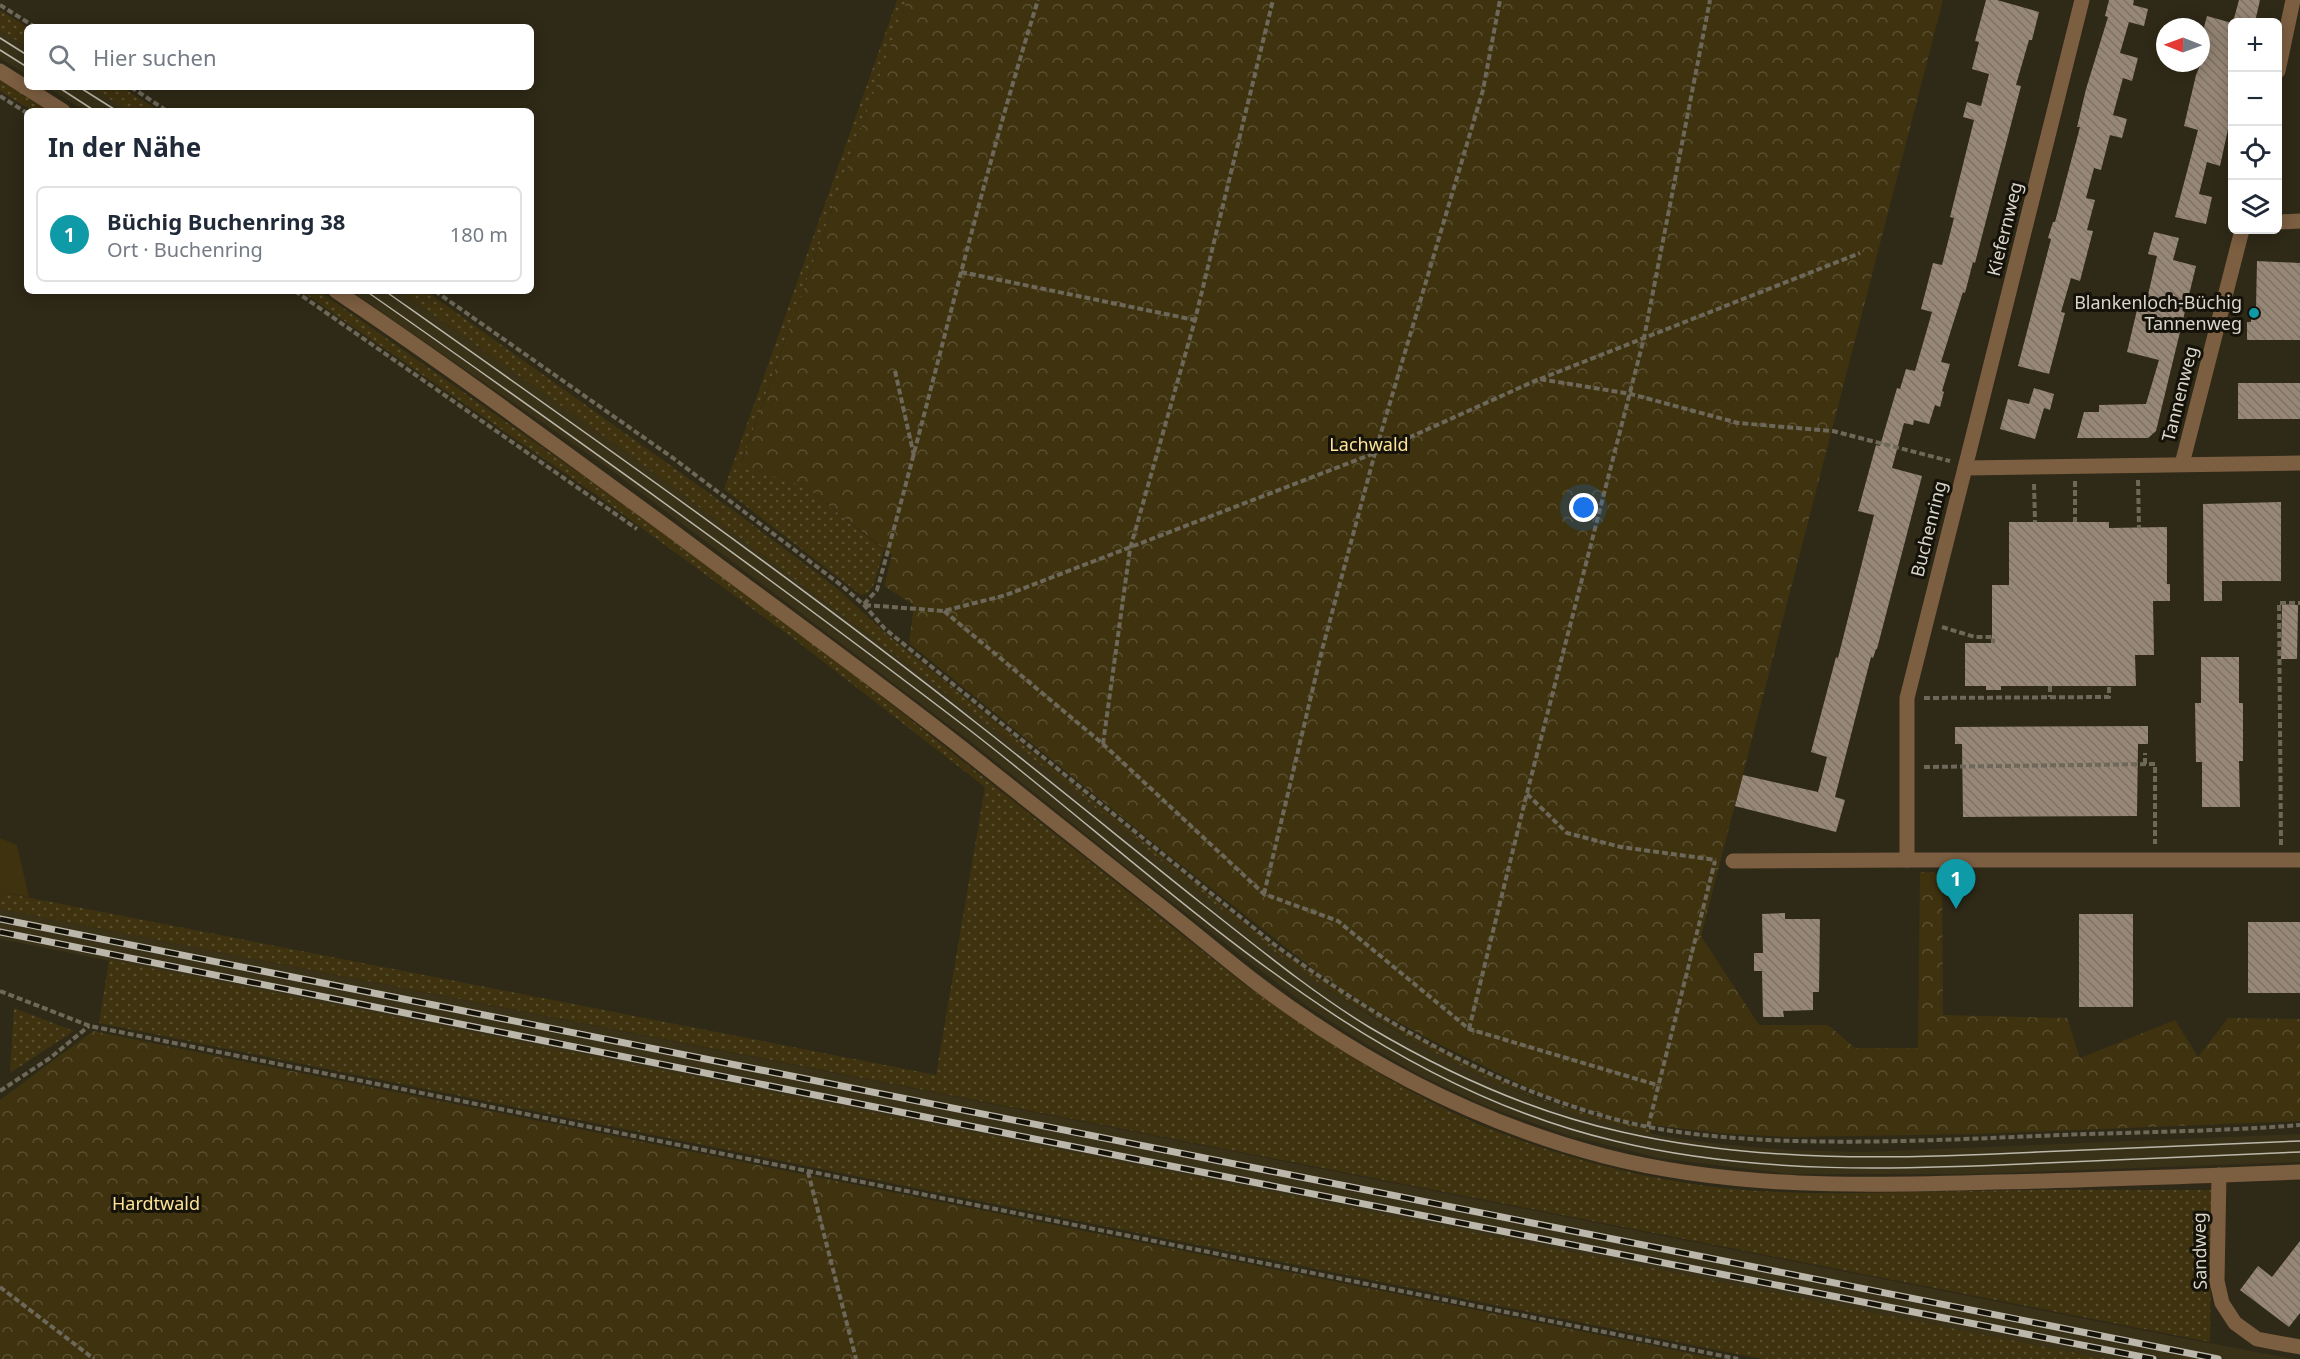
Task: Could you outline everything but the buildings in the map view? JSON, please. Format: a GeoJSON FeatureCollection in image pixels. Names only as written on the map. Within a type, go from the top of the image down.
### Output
{"type":"FeatureCollection","features":[{"type":"Feature","properties":{"kind":"street","name":"Kiefernweg"},"geometry":{"type":"LineString","coordinates":[[1965,468],[2082,0]]}},
{"type":"Feature","properties":{"kind":"street"},"geometry":{"type":"LineString","coordinates":[[2282,49],[2293,0]]}},
{"type":"Feature","properties":{"kind":"street"},"geometry":{"type":"LineString","coordinates":[[0,71],[24,86]]}},
{"type":"Feature","properties":{"kind":"street"},"geometry":{"type":"LineString","coordinates":[[30,90],[58,108]]}},
{"type":"Feature","properties":{"kind":"street"},"geometry":{"type":"LineString","coordinates":[[2282,222],[2300,221]]}},
{"type":"Feature","properties":{"kind":"street","name":"Tannenweg"},"geometry":{"type":"LineString","coordinates":[[2182,464],[2241,234]]}},
{"type":"Feature","properties":{"kind":"street"},"geometry":{"type":"LineString","coordinates":[[340,294],[804,628],[959,746],[1258,984],[1350,1046],[1418,1084],[1484,1116],[1522,1132],[1609,1157],[1717,1177],[1788,1183],[1975,1183],[2300,1172]]}},
{"type":"Feature","properties":{"kind":"street","name":"Buchenring"},"geometry":{"type":"LineString","coordinates":[[1907,860],[1907,698],[1965,468],[2300,463]]}},
{"type":"Feature","properties":{"kind":"street"},"geometry":{"type":"LineString","coordinates":[[1733,861],[2300,860]]}},
{"type":"Feature","properties":{"kind":"street","name":"Sandweg"},"geometry":{"type":"LineString","coordinates":[[2219,1175],[2217,1281],[2222,1303],[2235,1323],[2257,1339],[2300,1345]]}},
{"type":"Feature","properties":{"kind":"path"},"geometry":{"type":"LineString","coordinates":[[864,605],[877,590],[915,457],[1008,95],[1038,0]]}},
{"type":"Feature","properties":{"kind":"path"},"geometry":{"type":"LineString","coordinates":[[1103,744],[1130,549],[1195,321],[1273,0]]}},
{"type":"Feature","properties":{"kind":"path"},"geometry":{"type":"LineString","coordinates":[[1264,894],[1322,650],[1375,453],[1483,90],[1500,0]]}},
{"type":"Feature","properties":{"kind":"path"},"geometry":{"type":"LineString","coordinates":[[1469,1029],[1527,793],[1631,394],[1710,0]]}},
{"type":"Feature","properties":{"kind":"path"},"geometry":{"type":"LineString","coordinates":[[0,5],[30,24]]}},
{"type":"Feature","properties":{"kind":"path"},"geometry":{"type":"LineString","coordinates":[[135,90],[162,108]]}},
{"type":"Feature","properties":{"kind":"path"},"geometry":{"type":"LineString","coordinates":[[0,96],[24,111]]}},
{"type":"Feature","properties":{"kind":"path"},"geometry":{"type":"LineString","coordinates":[[864,605],[944,610],[1006,595],[1375,453],[1539,379],[1860,253]]}},
{"type":"Feature","properties":{"kind":"path"},"geometry":{"type":"LineString","coordinates":[[961,272],[1195,321]]}},
{"type":"Feature","properties":{"kind":"path"},"geometry":{"type":"LineString","coordinates":[[298,294],[637,529]]}},
{"type":"Feature","properties":{"kind":"path"},"geometry":{"type":"LineString","coordinates":[[439,294],[672,458],[864,605],[885,629],[1275,945],[1323,980],[1376,1013],[1432,1044],[1539,1096],[1609,1118],[1648,1127],[1719,1137],[1865,1142],[2300,1125]]}},
{"type":"Feature","properties":{"kind":"path"},"geometry":{"type":"LineString","coordinates":[[895,371],[915,457]]}},
{"type":"Feature","properties":{"kind":"path"},"geometry":{"type":"LineString","coordinates":[[1539,379],[1631,394],[1738,423],[1833,431],[1949,461],[1965,468]]}},
{"type":"Feature","properties":{"kind":"path"},"geometry":{"type":"LineString","coordinates":[[2138,466],[2139,528]]}},
{"type":"Feature","properties":{"kind":"path"},"geometry":{"type":"LineString","coordinates":[[2034,467],[2035,522]]}},
{"type":"Feature","properties":{"kind":"path"},"geometry":{"type":"LineString","coordinates":[[2075,467],[2075,522]]}},
{"type":"Feature","properties":{"kind":"path"},"geometry":{"type":"LineString","coordinates":[[2281,860],[2279,603],[2300,603]]}},
{"type":"Feature","properties":{"kind":"path"},"geometry":{"type":"LineString","coordinates":[[944,610],[1103,744],[1264,894],[1338,921],[1469,1029],[1657,1085]]}},
{"type":"Feature","properties":{"kind":"path"},"geometry":{"type":"LineString","coordinates":[[1926,622],[1975,637],[1994,637],[1993,643]]}},
{"type":"Feature","properties":{"kind":"path"},"geometry":{"type":"LineString","coordinates":[[2050,686],[2050,698]]}},
{"type":"Feature","properties":{"kind":"path"},"geometry":{"type":"LineString","coordinates":[[1907,698],[2109,697],[2109,686]]}},
{"type":"Feature","properties":{"kind":"path"},"geometry":{"type":"LineString","coordinates":[[2145,753],[2145,764]]}},
{"type":"Feature","properties":{"kind":"path"},"geometry":{"type":"LineString","coordinates":[[1908,767],[2155,764],[2155,860]]}},
{"type":"Feature","properties":{"kind":"path"},"geometry":{"type":"LineString","coordinates":[[1527,793],[1567,833],[1621,847],[1733,861]]}},
{"type":"Feature","properties":{"kind":"path"},"geometry":{"type":"LineString","coordinates":[[1648,1127],[1716,860]]}},
{"type":"Feature","properties":{"kind":"path"},"geometry":{"type":"LineString","coordinates":[[0,991],[90,1026],[1738,1359]]}},
{"type":"Feature","properties":{"kind":"path"},"geometry":{"type":"LineString","coordinates":[[0,1091],[50,1058],[90,1026]]}},
{"type":"Feature","properties":{"kind":"path"},"geometry":{"type":"LineString","coordinates":[[808,1172],[856,1359]]}},
{"type":"Feature","properties":{"kind":"path"},"geometry":{"type":"LineString","coordinates":[[0,1287],[94,1359]]}},
{"type":"Feature","properties":{"kind":"shaded area"},"geometry":{"type":"Polygon","coordinates":[[[0,30],[24,45],[24,73],[0,58],[0,30]]]}},
{"type":"Feature","properties":{"kind":"shaded area"},"geometry":{"type":"Polygon","coordinates":[[[51,90],[95,90],[124,108],[80,108],[51,90]]]}},
{"type":"Feature","properties":{"kind":"shaded area"},"geometry":{"type":"Polygon","coordinates":[[[355,294],[404,294],[626,452],[1057,777],[1272,950],[1374,1018],[1431,1051],[1497,1083],[1536,1099],[1618,1125],[1663,1136],[1720,1144],[1789,1150],[1865,1152],[2300,1134],[2300,1162],[1974,1174],[1789,1174],[1658,1158],[1567,1135],[1488,1107],[1419,1075],[1307,1006],[1140,878],[966,738],[611,470],[355,294]]]}},
{"type":"Feature","properties":{"kind":"shaded area"},"geometry":{"type":"Polygon","coordinates":[[[0,909],[2294,1359],[2107,1359],[0,939],[0,909]]]}},
{"type":"Feature","properties":{"kind":"green space"},"geometry":{"type":"Polygon","coordinates":[[[897,0],[907,0],[740,466],[804,486],[884,550],[874,584],[868,593],[861,595],[724,489],[897,0]]]}},
{"type":"Feature","properties":{"kind":"green space","name":"Lachwald"},"geometry":{"type":"Polygon","coordinates":[[[907,0],[1943,0],[1701,936],[1759,1025],[1828,1025],[1855,1048],[1918,1048],[1920,872],[1942,873],[1943,1015],[2067,1018],[2080,1058],[2175,1020],[2198,1057],[2228,1018],[2300,1019],[2300,1121],[1974,1134],[1789,1137],[1719,1133],[1622,1120],[1541,1094],[1377,1011],[1325,978],[1161,849],[909,643],[914,605],[884,586],[892,555],[804,486],[740,467],[907,0]]]}},
{"type":"Feature","properties":{"kind":"green space"},"geometry":{"type":"Polygon","coordinates":[[[0,10],[24,25],[24,45],[0,30],[0,10]]]}},
{"type":"Feature","properties":{"kind":"green space"},"geometry":{"type":"Polygon","coordinates":[[[0,80],[47,108],[28,108],[0,91],[0,80]]]}},
{"type":"Feature","properties":{"kind":"green space"},"geometry":{"type":"Polygon","coordinates":[[[95,90],[127,90],[154,108],[124,108],[95,90]]]}},
{"type":"Feature","properties":{"kind":"green space"},"geometry":{"type":"Polygon","coordinates":[[[305,294],[323,294],[599,487],[800,632],[1248,987],[1336,1047],[1397,1084],[1460,1116],[1547,1149],[1602,1166],[1714,1187],[1779,1192],[1844,1193],[2212,1190],[2210,1342],[0,909],[0,892],[936,1075],[985,787],[794,639],[595,494],[305,294]]]}},
{"type":"Feature","properties":{"kind":"green space"},"geometry":{"type":"Polygon","coordinates":[[[404,294],[430,294],[737,513],[839,590],[884,632],[1274,947],[1320,979],[1416,1037],[1512,1086],[1567,1107],[1651,1129],[1650,1133],[1576,1113],[1497,1083],[1431,1051],[1320,984],[1272,950],[1057,777],[626,452],[404,294]]]}},
{"type":"Feature","properties":{"kind":"green space"},"geometry":{"type":"Polygon","coordinates":[[[0,838],[17,845],[29,897],[0,892],[0,838]]]}},
{"type":"Feature","properties":{"kind":"green space"},"geometry":{"type":"Polygon","coordinates":[[[109,960],[2107,1359],[1762,1359],[99,1023],[109,960]]]}},
{"type":"Feature","properties":{"kind":"green space"},"geometry":{"type":"Polygon","coordinates":[[[14,1008],[74,1031],[10,1073],[14,1008]]]}},
{"type":"Feature","properties":{"kind":"green space","name":"Hardtwald"},"geometry":{"type":"Polygon","coordinates":[[[93,1031],[1719,1359],[0,1359],[0,1100],[93,1031]]]}},
{"type":"Feature","properties":{"kind":"tram line"},"geometry":{"type":"LineString","coordinates":[[0,38],[24,53]]}},
{"type":"Feature","properties":{"kind":"tram line"},"geometry":{"type":"LineString","coordinates":[[0,50],[24,65]]}},
{"type":"Feature","properties":{"kind":"tram line"},"geometry":{"type":"LineString","coordinates":[[63,90],[90,108]]}},
{"type":"Feature","properties":{"kind":"tram line"},"geometry":{"type":"LineString","coordinates":[[84,90],[112,108]]}},
{"type":"Feature","properties":{"kind":"tram line"},"geometry":{"type":"LineString","coordinates":[[370,294],[669,506],[819,616],[967,728],[1270,971],[1350,1025],[1434,1073],[1522,1112],[1615,1141],[1721,1160],[1775,1165],[1937,1167],[2300,1152]]}},
{"type":"Feature","properties":{"kind":"tram line"},"geometry":{"type":"LineString","coordinates":[[389,294],[610,450],[833,613],[979,725],[1304,983],[1369,1027],[1491,1090],[1556,1114],[1622,1132],[1673,1142],[1776,1154],[1933,1156],[2300,1141]]}},
{"type":"Feature","properties":{"kind":"railway"},"geometry":{"type":"LineString","coordinates":[[0,919],[2218,1359]]}},
{"type":"Feature","properties":{"kind":"railway"},"geometry":{"type":"LineString","coordinates":[[0,932],[1135,1159],[2153,1359]]}},
{"type":"Feature","properties":{"kind":"place","name":"Blankenloch-Büchig Tannenweg"},"geometry":{"type":"Point","coordinates":[2254,313]}},
{"type":"Feature","properties":{"kind":"place","name":"Büchig Buchenring 38"},"geometry":{"type":"Point","coordinates":[1956,909]}}]}
